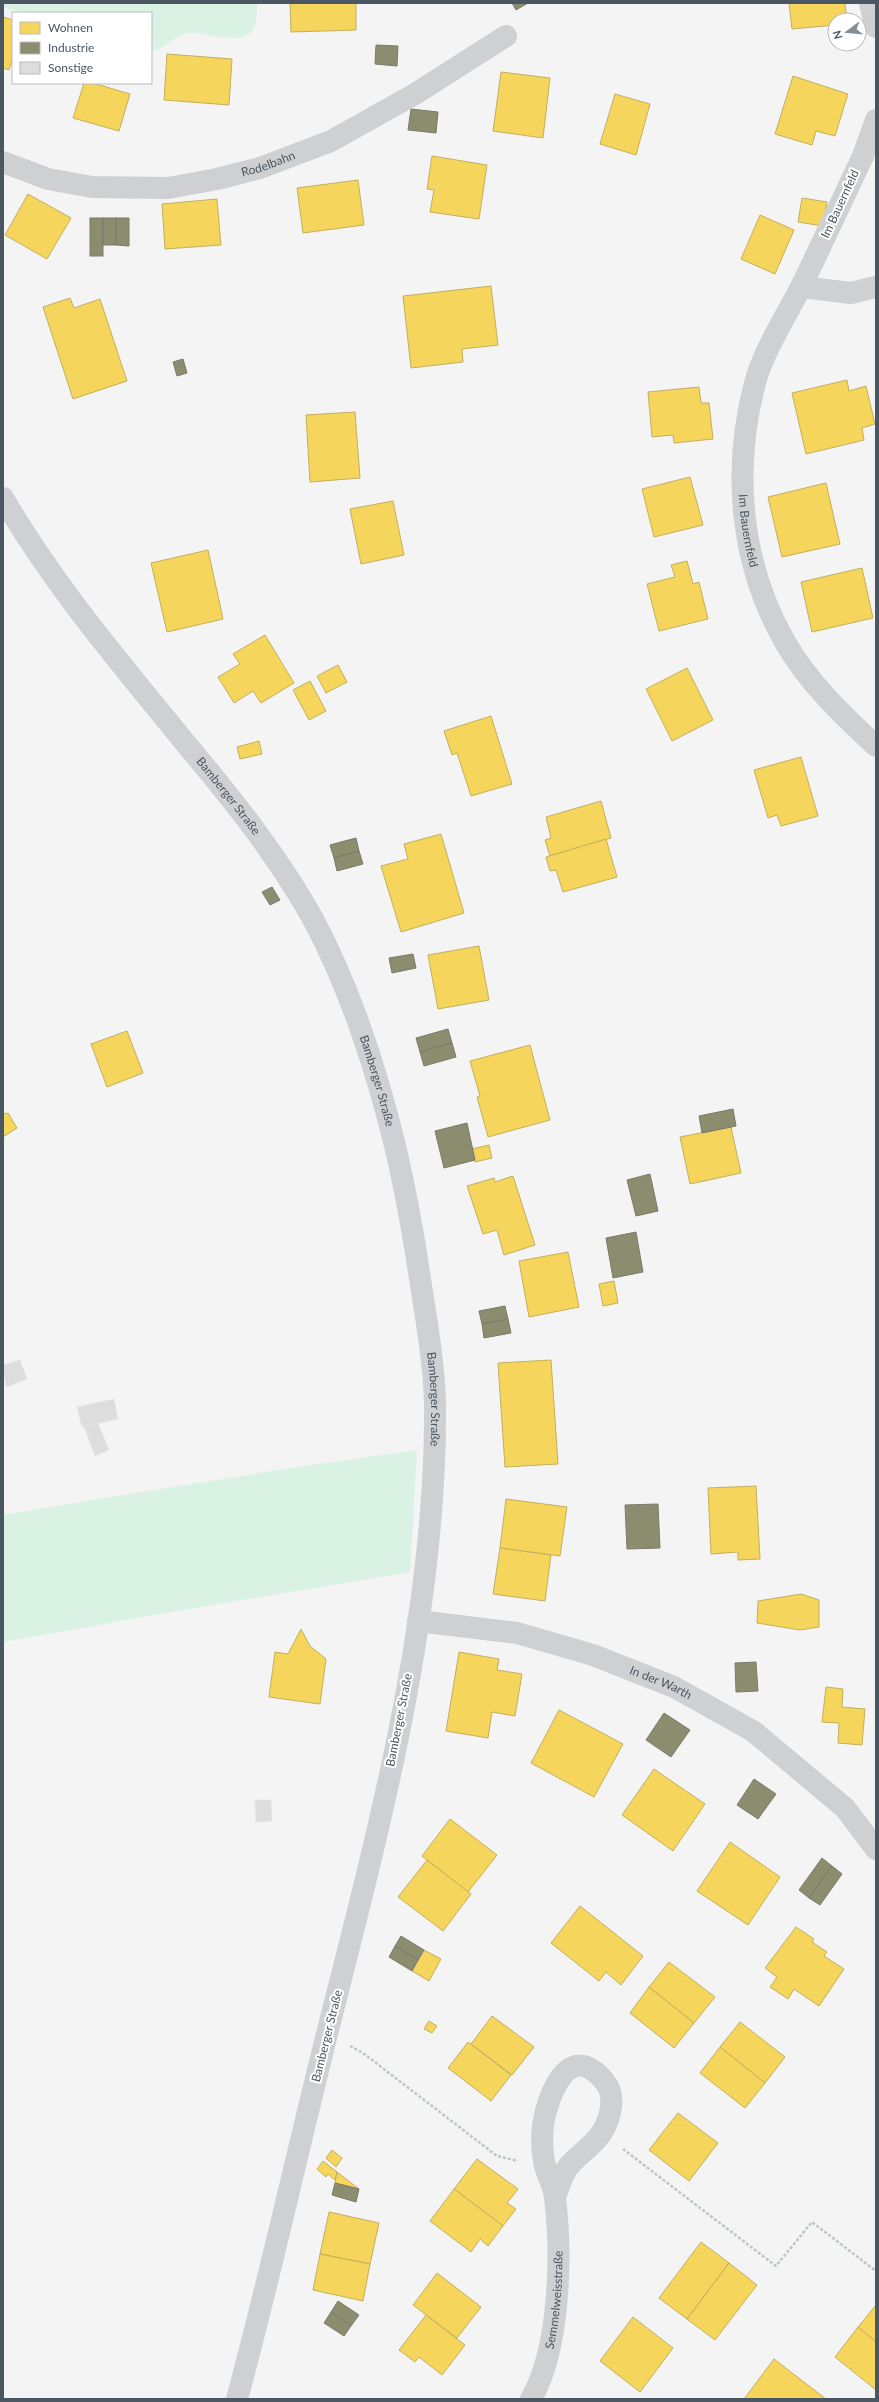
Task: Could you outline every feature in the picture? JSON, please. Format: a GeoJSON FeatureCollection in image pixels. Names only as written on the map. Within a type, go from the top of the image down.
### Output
{"type":"FeatureCollection","features":[{"type":"Feature","properties":{"kind":"street"},"geometry":{"type":"LineString","coordinates":[[870,3],[876,27]]}},
{"type":"Feature","properties":{"kind":"street","name":"Rodelbahn"},"geometry":{"type":"LineString","coordinates":[[3,162],[48,179],[92,187],[168,188],[218,179],[260,168],[331,141],[415,94],[506,36]]}},
{"type":"Feature","properties":{"kind":"street","name":"Im Bauernfeld"},"geometry":{"type":"LineString","coordinates":[[876,120],[863,156],[755,381],[746,428],[742,464],[742,496],[750,555],[760,590],[785,643],[812,679],[842,714],[876,746]]}},
{"type":"Feature","properties":{"kind":"street"},"geometry":{"type":"LineString","coordinates":[[801,287],[851,293],[876,287]]}},
{"type":"Feature","properties":{"kind":"street","name":"Bamberger Straße"},"geometry":{"type":"LineString","coordinates":[[3,498],[21,528],[63,590],[113,655],[242,812],[285,872],[326,946],[363,1031],[386,1108],[406,1191],[431,1352],[435,1401],[433,1496],[418,1621],[385,1798],[327,2034],[267,2289],[238,2399]]}},
{"type":"Feature","properties":{"kind":"street","name":"In der Warth"},"geometry":{"type":"LineString","coordinates":[[418,1621],[517,1633],[593,1655],[674,1687],[753,1731],[845,1808],[869,1835],[876,1848]]}},
{"type":"Feature","properties":{"kind":"street","name":"Semmelweisstraße"},"geometry":{"type":"LineString","coordinates":[[531,2399],[538,2386],[551,2349],[556,2317],[558,2246],[555,2197],[543,2160],[543,2127],[548,2102],[560,2076],[570,2068],[583,2066],[598,2072],[610,2088],[611,2108],[602,2132],[568,2168],[555,2197]]}},
{"type":"Feature","properties":{"kind":"path"},"geometry":{"type":"LineString","coordinates":[[327,2034],[363,2053],[498,2156],[513,2161]]}},
{"type":"Feature","properties":{"kind":"path"},"geometry":{"type":"LineString","coordinates":[[643,2164],[776,2266],[812,2222],[876,2271]]}},
{"type":"Feature","properties":{"kind":"green space"},"geometry":{"type":"Polygon","coordinates":[[[3,3],[258,3],[255,27],[247,35],[240,38],[231,38],[188,33],[179,36],[153,51],[152,12],[22,12],[3,8],[3,3]]]}},
{"type":"Feature","properties":{"kind":"green space"},"geometry":{"type":"Polygon","coordinates":[[[417,1450],[410,1572],[222,1603],[3,1642],[3,1515],[277,1470],[417,1450]]]}},
{"type":"Feature","properties":{"kind":"building: Wohnen"},"geometry":{"type":"Polygon","coordinates":[[[290,3],[356,3],[356,30],[291,32],[290,3]]]}},
{"type":"Feature","properties":{"kind":"building: Wohnen"},"geometry":{"type":"Polygon","coordinates":[[[789,3],[845,3],[846,12],[827,12],[827,26],[792,29],[789,3]]]}},
{"type":"Feature","properties":{"kind":"building: Wohnen"},"geometry":{"type":"Polygon","coordinates":[[[3,17],[12,20],[12,60],[9,70],[3,68],[3,17]]]}},
{"type":"Feature","properties":{"kind":"building: Wohnen"},"geometry":{"type":"Polygon","coordinates":[[[167,54],[232,59],[229,105],[164,100],[167,54]]]}},
{"type":"Feature","properties":{"kind":"building: Wohnen"},"geometry":{"type":"Polygon","coordinates":[[[501,72],[550,78],[543,138],[493,131],[501,72]]]}},
{"type":"Feature","properties":{"kind":"building: Wohnen"},"geometry":{"type":"Polygon","coordinates":[[[793,76],[848,94],[835,136],[816,131],[812,145],[775,134],[793,76]]]}},
{"type":"Feature","properties":{"kind":"building: Wohnen"},"geometry":{"type":"Polygon","coordinates":[[[84,84],[96,84],[130,94],[119,131],[73,118],[84,84]]]}},
{"type":"Feature","properties":{"kind":"building: Wohnen"},"geometry":{"type":"Polygon","coordinates":[[[615,94],[650,104],[636,155],[600,144],[615,94]]]}},
{"type":"Feature","properties":{"kind":"building: Wohnen"},"geometry":{"type":"Polygon","coordinates":[[[432,156],[487,165],[479,219],[430,212],[434,190],[427,189],[432,156]]]}},
{"type":"Feature","properties":{"kind":"building: Wohnen"},"geometry":{"type":"Polygon","coordinates":[[[358,180],[364,225],[303,233],[297,188],[358,180]]]}},
{"type":"Feature","properties":{"kind":"building: Wohnen"},"geometry":{"type":"Polygon","coordinates":[[[28,194],[71,218],[47,259],[5,235],[28,194]]]}},
{"type":"Feature","properties":{"kind":"building: Wohnen"},"geometry":{"type":"Polygon","coordinates":[[[802,198],[827,202],[823,226],[798,222],[802,198]]]}},
{"type":"Feature","properties":{"kind":"building: Wohnen"},"geometry":{"type":"Polygon","coordinates":[[[217,199],[221,245],[165,249],[162,204],[217,199]]]}},
{"type":"Feature","properties":{"kind":"building: Wohnen"},"geometry":{"type":"Polygon","coordinates":[[[760,215],[794,230],[775,274],[741,259],[760,215]]]}},
{"type":"Feature","properties":{"kind":"building: Wohnen"},"geometry":{"type":"Polygon","coordinates":[[[491,286],[498,345],[462,349],[463,362],[411,368],[403,296],[491,286]]]}},
{"type":"Feature","properties":{"kind":"building: Wohnen"},"geometry":{"type":"Polygon","coordinates":[[[70,298],[74,308],[100,299],[127,381],[73,399],[43,307],[70,298]]]}},
{"type":"Feature","properties":{"kind":"building: Wohnen"},"geometry":{"type":"Polygon","coordinates":[[[847,380],[849,391],[866,386],[875,424],[862,428],[864,440],[806,454],[792,393],[847,380]]]}},
{"type":"Feature","properties":{"kind":"building: Wohnen"},"geometry":{"type":"Polygon","coordinates":[[[699,387],[701,403],[709,403],[713,439],[674,443],[673,435],[652,437],[648,392],[699,387]]]}},
{"type":"Feature","properties":{"kind":"building: Wohnen"},"geometry":{"type":"Polygon","coordinates":[[[355,412],[360,478],[310,482],[306,415],[355,412]]]}},
{"type":"Feature","properties":{"kind":"building: Wohnen"},"geometry":{"type":"Polygon","coordinates":[[[690,477],[703,525],[654,537],[642,489],[690,477]]]}},
{"type":"Feature","properties":{"kind":"building: Wohnen"},"geometry":{"type":"Polygon","coordinates":[[[826,483],[840,544],[782,557],[768,497],[826,483]]]}},
{"type":"Feature","properties":{"kind":"building: Wohnen"},"geometry":{"type":"Polygon","coordinates":[[[393,501],[404,555],[361,564],[350,509],[393,501]]]}},
{"type":"Feature","properties":{"kind":"building: Wohnen"},"geometry":{"type":"Polygon","coordinates":[[[208,550],[223,619],[167,632],[151,563],[208,550]]]}},
{"type":"Feature","properties":{"kind":"building: Wohnen"},"geometry":{"type":"Polygon","coordinates":[[[687,561],[693,584],[699,582],[708,619],[659,631],[647,584],[675,577],[671,565],[687,561]]]}},
{"type":"Feature","properties":{"kind":"building: Wohnen"},"geometry":{"type":"Polygon","coordinates":[[[862,568],[873,618],[812,632],[801,582],[862,568]]]}},
{"type":"Feature","properties":{"kind":"building: Wohnen"},"geometry":{"type":"Polygon","coordinates":[[[265,635],[294,683],[261,703],[253,691],[234,703],[218,677],[240,664],[233,654],[265,635]]]}},
{"type":"Feature","properties":{"kind":"building: Wohnen"},"geometry":{"type":"Polygon","coordinates":[[[338,665],[347,682],[326,693],[317,676],[338,665]]]}},
{"type":"Feature","properties":{"kind":"building: Wohnen"},"geometry":{"type":"Polygon","coordinates":[[[687,668],[713,720],[672,741],[646,689],[687,668]]]}},
{"type":"Feature","properties":{"kind":"building: Wohnen"},"geometry":{"type":"Polygon","coordinates":[[[310,681],[326,711],[309,720],[293,690],[310,681]]]}},
{"type":"Feature","properties":{"kind":"building: Wohnen"},"geometry":{"type":"Polygon","coordinates":[[[491,716],[512,784],[471,796],[457,753],[452,755],[444,731],[491,716]]]}},
{"type":"Feature","properties":{"kind":"building: Wohnen"},"geometry":{"type":"Polygon","coordinates":[[[259,741],[262,754],[240,759],[237,747],[259,741]]]}},
{"type":"Feature","properties":{"kind":"building: Wohnen"},"geometry":{"type":"Polygon","coordinates":[[[801,757],[818,816],[781,826],[777,815],[768,818],[754,770],[801,757]]]}},
{"type":"Feature","properties":{"kind":"building: Wohnen"},"geometry":{"type":"Polygon","coordinates":[[[601,801],[611,838],[550,856],[545,840],[551,838],[546,817],[601,801]]]}},
{"type":"Feature","properties":{"kind":"building: Wohnen"},"geometry":{"type":"Polygon","coordinates":[[[441,834],[464,913],[401,932],[381,866],[408,859],[404,844],[441,834]]]}},
{"type":"Feature","properties":{"kind":"building: Wohnen"},"geometry":{"type":"Polygon","coordinates":[[[606,839],[617,877],[563,892],[556,870],[550,871],[546,857],[606,839]]]}},
{"type":"Feature","properties":{"kind":"building: Wohnen"},"geometry":{"type":"Polygon","coordinates":[[[479,946],[489,1000],[438,1009],[428,955],[479,946]]]}},
{"type":"Feature","properties":{"kind":"building: Wohnen"},"geometry":{"type":"Polygon","coordinates":[[[127,1031],[143,1073],[107,1087],[91,1044],[127,1031]]]}},
{"type":"Feature","properties":{"kind":"building: Wohnen"},"geometry":{"type":"Polygon","coordinates":[[[530,1045],[550,1120],[488,1137],[477,1097],[480,1096],[470,1061],[530,1045]]]}},
{"type":"Feature","properties":{"kind":"building: Wohnen"},"geometry":{"type":"Polygon","coordinates":[[[8,1113],[17,1128],[3,1137],[3,1114],[8,1113]]]}},
{"type":"Feature","properties":{"kind":"building: Wohnen"},"geometry":{"type":"Polygon","coordinates":[[[731,1127],[741,1173],[690,1184],[680,1137],[731,1127]]]}},
{"type":"Feature","properties":{"kind":"building: Wohnen"},"geometry":{"type":"Polygon","coordinates":[[[489,1145],[492,1158],[475,1162],[472,1149],[489,1145]]]}},
{"type":"Feature","properties":{"kind":"building: Wohnen"},"geometry":{"type":"Polygon","coordinates":[[[513,1176],[535,1245],[504,1255],[497,1230],[483,1234],[467,1186],[494,1178],[495,1182],[513,1176]]]}},
{"type":"Feature","properties":{"kind":"building: Wohnen"},"geometry":{"type":"Polygon","coordinates":[[[568,1252],[579,1307],[529,1317],[519,1261],[568,1252]]]}},
{"type":"Feature","properties":{"kind":"building: Wohnen"},"geometry":{"type":"Polygon","coordinates":[[[614,1281],[618,1303],[603,1306],[599,1284],[614,1281]]]}},
{"type":"Feature","properties":{"kind":"building: Wohnen"},"geometry":{"type":"Polygon","coordinates":[[[551,1360],[558,1464],[505,1467],[498,1363],[551,1360]]]}},
{"type":"Feature","properties":{"kind":"building: Wohnen"},"geometry":{"type":"Polygon","coordinates":[[[756,1486],[760,1559],[738,1560],[738,1552],[711,1554],[708,1488],[756,1486]]]}},
{"type":"Feature","properties":{"kind":"building: Wohnen"},"geometry":{"type":"Polygon","coordinates":[[[506,1499],[567,1507],[560,1556],[500,1548],[506,1499]]]}},
{"type":"Feature","properties":{"kind":"building: Wohnen"},"geometry":{"type":"Polygon","coordinates":[[[500,1548],[551,1555],[545,1601],[493,1594],[500,1548]]]}},
{"type":"Feature","properties":{"kind":"building: Wohnen"},"geometry":{"type":"Polygon","coordinates":[[[801,1594],[819,1600],[819,1627],[800,1630],[757,1623],[758,1601],[801,1594]]]}},
{"type":"Feature","properties":{"kind":"building: Wohnen"},"geometry":{"type":"Polygon","coordinates":[[[301,1629],[310,1646],[326,1659],[320,1704],[269,1697],[275,1652],[288,1654],[301,1629]]]}},
{"type":"Feature","properties":{"kind":"building: Wohnen"},"geometry":{"type":"Polygon","coordinates":[[[459,1652],[499,1659],[497,1670],[522,1674],[515,1716],[492,1712],[488,1738],[446,1731],[459,1652]]]}},
{"type":"Feature","properties":{"kind":"building: Wohnen"},"geometry":{"type":"Polygon","coordinates":[[[826,1687],[843,1689],[842,1707],[865,1709],[862,1745],[838,1743],[839,1723],[822,1722],[826,1687]]]}},
{"type":"Feature","properties":{"kind":"building: Wohnen"},"geometry":{"type":"Polygon","coordinates":[[[559,1710],[623,1744],[594,1797],[531,1763],[559,1710]]]}},
{"type":"Feature","properties":{"kind":"building: Wohnen"},"geometry":{"type":"Polygon","coordinates":[[[654,1769],[705,1804],[673,1851],[622,1815],[654,1769]]]}},
{"type":"Feature","properties":{"kind":"building: Wohnen"},"geometry":{"type":"Polygon","coordinates":[[[450,1819],[497,1855],[468,1892],[422,1856],[450,1819]]]}},
{"type":"Feature","properties":{"kind":"building: Wohnen"},"geometry":{"type":"Polygon","coordinates":[[[730,1842],[780,1877],[748,1925],[697,1891],[730,1842]]]}},
{"type":"Feature","properties":{"kind":"building: Wohnen"},"geometry":{"type":"Polygon","coordinates":[[[427,1860],[471,1894],[443,1931],[398,1897],[427,1860]]]}},
{"type":"Feature","properties":{"kind":"building: Wohnen"},"geometry":{"type":"Polygon","coordinates":[[[580,1906],[643,1956],[621,1985],[606,1972],[599,1981],[551,1943],[580,1906]]]}},
{"type":"Feature","properties":{"kind":"building: Wohnen"},"geometry":{"type":"Polygon","coordinates":[[[796,1927],[814,1939],[812,1942],[827,1952],[824,1956],[844,1969],[819,2006],[794,1989],[788,1999],[770,1987],[777,1977],[765,1968],[796,1927]]]}},
{"type":"Feature","properties":{"kind":"building: Wohnen"},"geometry":{"type":"Polygon","coordinates":[[[424,1950],[441,1959],[429,1981],[412,1971],[424,1950]]]}},
{"type":"Feature","properties":{"kind":"building: Wohnen"},"geometry":{"type":"Polygon","coordinates":[[[669,1962],[715,1997],[694,2023],[649,1987],[669,1962]]]}},
{"type":"Feature","properties":{"kind":"building: Wohnen"},"geometry":{"type":"Polygon","coordinates":[[[649,1987],[694,2023],[674,2048],[630,2013],[649,1987]]]}},
{"type":"Feature","properties":{"kind":"building: Wohnen"},"geometry":{"type":"Polygon","coordinates":[[[492,2016],[534,2047],[512,2075],[471,2044],[492,2016]]]}},
{"type":"Feature","properties":{"kind":"building: Wohnen"},"geometry":{"type":"Polygon","coordinates":[[[429,2021],[437,2026],[432,2033],[424,2029],[429,2021]]]}},
{"type":"Feature","properties":{"kind":"building: Wohnen"},"geometry":{"type":"Polygon","coordinates":[[[740,2022],[785,2057],[765,2083],[720,2047],[740,2022]]]}},
{"type":"Feature","properties":{"kind":"building: Wohnen"},"geometry":{"type":"Polygon","coordinates":[[[468,2042],[511,2075],[491,2101],[448,2068],[468,2042]]]}},
{"type":"Feature","properties":{"kind":"building: Wohnen"},"geometry":{"type":"Polygon","coordinates":[[[720,2047],[765,2083],[745,2108],[700,2073],[720,2047]]]}},
{"type":"Feature","properties":{"kind":"building: Wohnen"},"geometry":{"type":"Polygon","coordinates":[[[678,2113],[718,2143],[689,2181],[649,2150],[678,2113]]]}},
{"type":"Feature","properties":{"kind":"building: Wohnen"},"geometry":{"type":"Polygon","coordinates":[[[332,2150],[342,2158],[336,2167],[326,2158],[332,2150]]]}},
{"type":"Feature","properties":{"kind":"building: Wohnen"},"geometry":{"type":"Polygon","coordinates":[[[477,2159],[518,2189],[507,2203],[516,2209],[503,2226],[454,2189],[477,2159]]]}},
{"type":"Feature","properties":{"kind":"building: Wohnen"},"geometry":{"type":"Polygon","coordinates":[[[323,2161],[337,2172],[335,2180],[328,2174],[326,2177],[317,2169],[323,2161]]]}},
{"type":"Feature","properties":{"kind":"building: Wohnen"},"geometry":{"type":"Polygon","coordinates":[[[337,2172],[359,2189],[335,2183],[337,2172]]]}},
{"type":"Feature","properties":{"kind":"building: Wohnen"},"geometry":{"type":"Polygon","coordinates":[[[454,2189],[503,2226],[488,2246],[480,2239],[471,2252],[430,2221],[454,2189]]]}},
{"type":"Feature","properties":{"kind":"building: Wohnen"},"geometry":{"type":"Polygon","coordinates":[[[329,2212],[379,2223],[370,2264],[320,2254],[329,2212]]]}},
{"type":"Feature","properties":{"kind":"building: Wohnen"},"geometry":{"type":"Polygon","coordinates":[[[701,2242],[729,2263],[687,2319],[659,2298],[701,2242]]]}},
{"type":"Feature","properties":{"kind":"building: Wohnen"},"geometry":{"type":"Polygon","coordinates":[[[320,2254],[370,2264],[363,2301],[313,2290],[320,2254]]]}},
{"type":"Feature","properties":{"kind":"building: Wohnen"},"geometry":{"type":"Polygon","coordinates":[[[729,2263],[757,2285],[715,2340],[687,2319],[729,2263]]]}},
{"type":"Feature","properties":{"kind":"building: Wohnen"},"geometry":{"type":"Polygon","coordinates":[[[437,2273],[481,2307],[457,2338],[413,2305],[437,2273]]]}},
{"type":"Feature","properties":{"kind":"building: Wohnen"},"geometry":{"type":"Polygon","coordinates":[[[876,2305],[876,2342],[858,2327],[876,2305]]]}},
{"type":"Feature","properties":{"kind":"building: Wohnen"},"geometry":{"type":"Polygon","coordinates":[[[426,2315],[465,2345],[442,2375],[419,2357],[415,2362],[399,2350],[426,2315]]]}},
{"type":"Feature","properties":{"kind":"building: Wohnen"},"geometry":{"type":"Polygon","coordinates":[[[633,2317],[673,2348],[640,2392],[600,2361],[633,2317]]]}},
{"type":"Feature","properties":{"kind":"building: Wohnen"},"geometry":{"type":"Polygon","coordinates":[[[858,2327],[876,2342],[876,2390],[835,2357],[858,2327]]]}},
{"type":"Feature","properties":{"kind":"building: Wohnen"},"geometry":{"type":"Polygon","coordinates":[[[774,2359],[826,2399],[744,2399],[774,2359]]]}},
{"type":"Feature","properties":{"kind":"building: Industrie"},"geometry":{"type":"Polygon","coordinates":[[[512,3],[528,3],[516,10],[512,3]]]}},
{"type":"Feature","properties":{"kind":"building: Industrie"},"geometry":{"type":"Polygon","coordinates":[[[376,45],[398,46],[397,66],[375,64],[376,45]]]}},
{"type":"Feature","properties":{"kind":"building: Industrie"},"geometry":{"type":"Polygon","coordinates":[[[411,109],[438,112],[436,133],[408,130],[411,109]]]}},
{"type":"Feature","properties":{"kind":"building: Industrie"},"geometry":{"type":"Polygon","coordinates":[[[90,218],[103,218],[103,256],[90,256],[90,218]]]}},
{"type":"Feature","properties":{"kind":"building: Industrie"},"geometry":{"type":"Polygon","coordinates":[[[103,218],[116,218],[116,245],[103,245],[103,218]]]}},
{"type":"Feature","properties":{"kind":"building: Industrie"},"geometry":{"type":"Polygon","coordinates":[[[116,218],[129,218],[129,246],[116,245],[116,218]]]}},
{"type":"Feature","properties":{"kind":"building: Industrie"},"geometry":{"type":"Polygon","coordinates":[[[183,359],[187,373],[177,376],[173,362],[183,359]]]}},
{"type":"Feature","properties":{"kind":"building: Industrie"},"geometry":{"type":"Polygon","coordinates":[[[356,838],[359,851],[334,858],[330,845],[356,838]]]}},
{"type":"Feature","properties":{"kind":"building: Industrie"},"geometry":{"type":"Polygon","coordinates":[[[359,851],[363,864],[337,871],[334,858],[359,851]]]}},
{"type":"Feature","properties":{"kind":"building: Industrie"},"geometry":{"type":"Polygon","coordinates":[[[272,887],[280,900],[270,905],[262,892],[272,887]]]}},
{"type":"Feature","properties":{"kind":"building: Industrie"},"geometry":{"type":"Polygon","coordinates":[[[413,954],[416,968],[392,973],[389,958],[413,954]]]}},
{"type":"Feature","properties":{"kind":"building: Industrie"},"geometry":{"type":"Polygon","coordinates":[[[448,1029],[452,1043],[420,1052],[416,1038],[448,1029]]]}},
{"type":"Feature","properties":{"kind":"building: Industrie"},"geometry":{"type":"Polygon","coordinates":[[[452,1043],[456,1057],[424,1066],[420,1052],[452,1043]]]}},
{"type":"Feature","properties":{"kind":"building: Industrie"},"geometry":{"type":"Polygon","coordinates":[[[733,1109],[736,1126],[702,1133],[699,1116],[733,1109]]]}},
{"type":"Feature","properties":{"kind":"building: Industrie"},"geometry":{"type":"Polygon","coordinates":[[[467,1123],[475,1160],[444,1168],[435,1131],[467,1123]]]}},
{"type":"Feature","properties":{"kind":"building: Industrie"},"geometry":{"type":"Polygon","coordinates":[[[650,1174],[658,1211],[636,1216],[627,1180],[650,1174]]]}},
{"type":"Feature","properties":{"kind":"building: Industrie"},"geometry":{"type":"Polygon","coordinates":[[[636,1232],[643,1272],[613,1278],[606,1238],[636,1232]]]}},
{"type":"Feature","properties":{"kind":"building: Industrie"},"geometry":{"type":"Polygon","coordinates":[[[505,1306],[508,1319],[482,1324],[479,1311],[505,1306]]]}},
{"type":"Feature","properties":{"kind":"building: Industrie"},"geometry":{"type":"Polygon","coordinates":[[[508,1319],[511,1333],[484,1338],[482,1324],[508,1319]]]}},
{"type":"Feature","properties":{"kind":"building: Industrie"},"geometry":{"type":"Polygon","coordinates":[[[658,1504],[660,1548],[627,1549],[625,1505],[658,1504]]]}},
{"type":"Feature","properties":{"kind":"building: Industrie"},"geometry":{"type":"Polygon","coordinates":[[[756,1662],[758,1691],[736,1692],[735,1663],[756,1662]]]}},
{"type":"Feature","properties":{"kind":"building: Industrie"},"geometry":{"type":"Polygon","coordinates":[[[664,1713],[690,1730],[671,1757],[646,1740],[664,1713]]]}},
{"type":"Feature","properties":{"kind":"building: Industrie"},"geometry":{"type":"Polygon","coordinates":[[[754,1779],[776,1794],[758,1819],[737,1805],[754,1779]]]}},
{"type":"Feature","properties":{"kind":"building: Industrie"},"geometry":{"type":"Polygon","coordinates":[[[822,1858],[832,1866],[809,1898],[799,1890],[822,1858]]]}},
{"type":"Feature","properties":{"kind":"building: Industrie"},"geometry":{"type":"Polygon","coordinates":[[[832,1866],[842,1874],[820,1905],[809,1898],[832,1866]]]}},
{"type":"Feature","properties":{"kind":"building: Industrie"},"geometry":{"type":"Polygon","coordinates":[[[401,1936],[424,1950],[418,1960],[395,1946],[401,1936]]]}},
{"type":"Feature","properties":{"kind":"building: Industrie"},"geometry":{"type":"Polygon","coordinates":[[[395,1946],[418,1960],[412,1971],[389,1957],[395,1946]]]}},
{"type":"Feature","properties":{"kind":"building: Industrie"},"geometry":{"type":"Polygon","coordinates":[[[335,2183],[359,2189],[356,2202],[332,2195],[335,2183]]]}},
{"type":"Feature","properties":{"kind":"building: Industrie"},"geometry":{"type":"Polygon","coordinates":[[[338,2301],[359,2315],[351,2326],[331,2312],[338,2301]]]}},
{"type":"Feature","properties":{"kind":"building: Industrie"},"geometry":{"type":"Polygon","coordinates":[[[331,2312],[351,2326],[344,2336],[324,2323],[331,2312]]]}},
{"type":"Feature","properties":{"kind":"building: Sonstige"},"geometry":{"type":"Polygon","coordinates":[[[20,1360],[27,1379],[6,1387],[3,1365],[20,1360]]]}},
{"type":"Feature","properties":{"kind":"building: Sonstige"},"geometry":{"type":"Polygon","coordinates":[[[114,1399],[118,1419],[82,1427],[77,1407],[114,1399]]]}},
{"type":"Feature","properties":{"kind":"building: Sonstige"},"geometry":{"type":"Polygon","coordinates":[[[98,1423],[109,1450],[95,1456],[84,1426],[98,1423]]]}},
{"type":"Feature","properties":{"kind":"building: Sonstige"},"geometry":{"type":"Polygon","coordinates":[[[255,1800],[271,1800],[272,1821],[256,1822],[255,1800]]]}}]}
